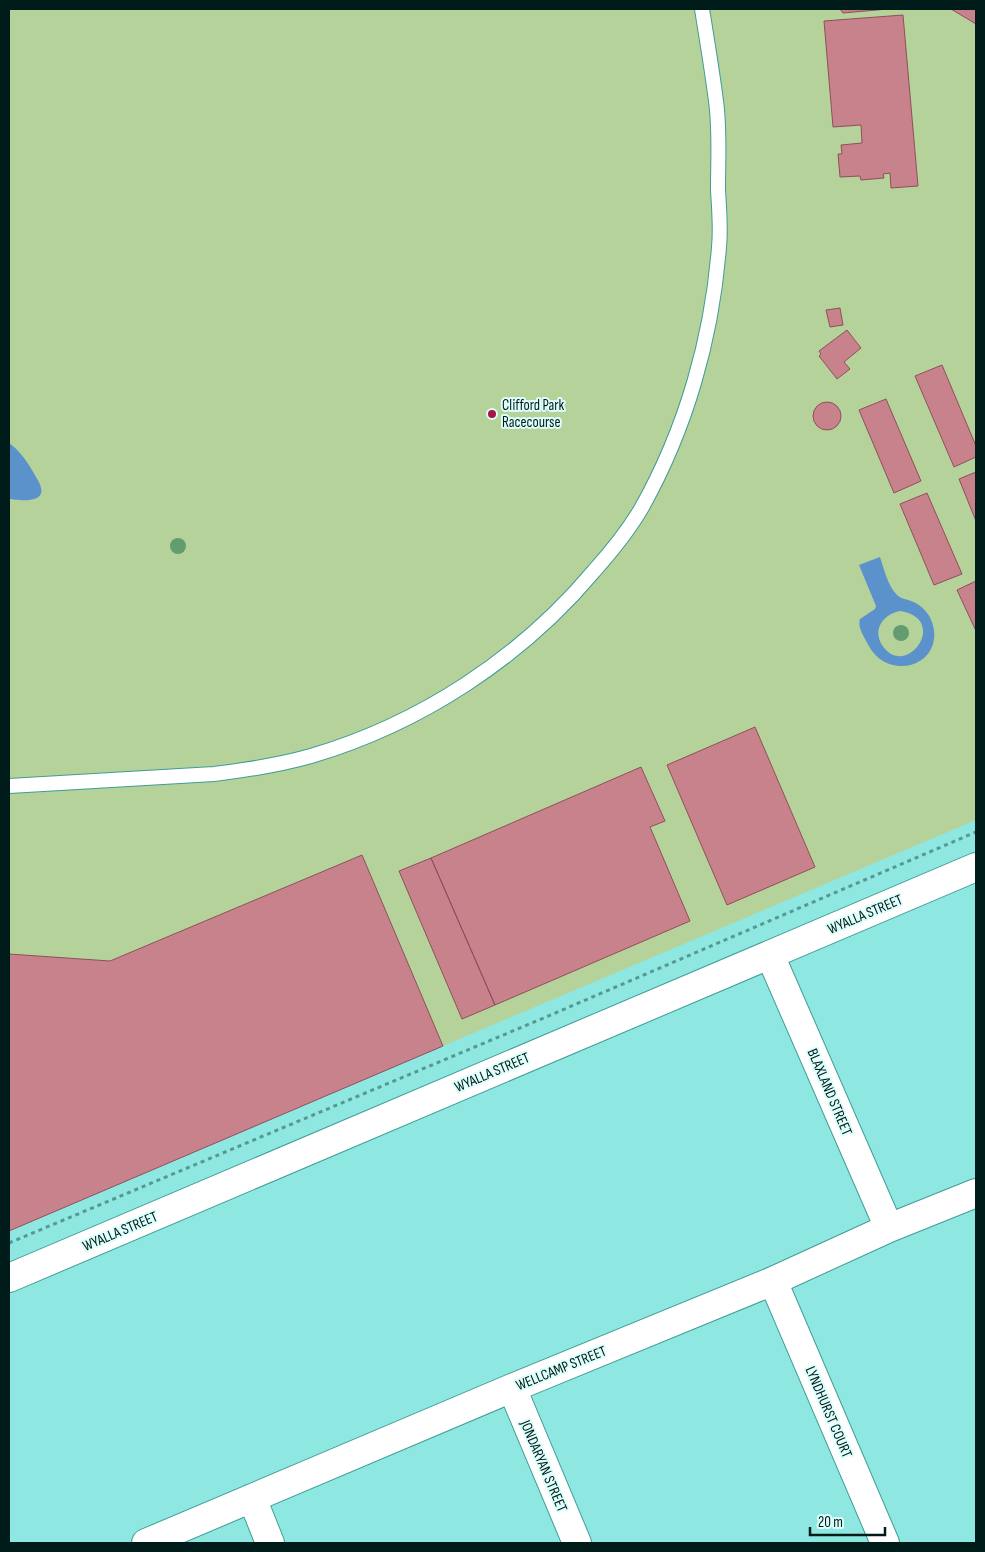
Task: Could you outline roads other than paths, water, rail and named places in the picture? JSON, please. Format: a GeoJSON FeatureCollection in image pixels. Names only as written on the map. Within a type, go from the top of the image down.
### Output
{"type":"FeatureCollection","features":[{"type":"Feature","properties":{"kind":"street","name":"WYALLA STREET"},"geometry":{"type":"LineString","coordinates":[[9,1278],[976,867]]}},
{"type":"Feature","properties":{"kind":"street","name":"BLAXLAND STREET"},"geometry":{"type":"LineString","coordinates":[[770,954],[889,1228]]}},
{"type":"Feature","properties":{"kind":"street","name":"WELLCAMP STREET"},"geometry":{"type":"LineString","coordinates":[[146,1543],[512,1388],[774,1281],[889,1228],[976,1193]]}},
{"type":"Feature","properties":{"kind":"street","name":"LYNDHURST COURT"},"geometry":{"type":"LineString","coordinates":[[774,1281],[885,1543]]}},
{"type":"Feature","properties":{"kind":"street","name":"JONDARYAN STREET"},"geometry":{"type":"LineString","coordinates":[[512,1388],[577,1543]]}},
{"type":"Feature","properties":{"kind":"street"},"geometry":{"type":"LineString","coordinates":[[252,1498],[270,1543]]}},
{"type":"Feature","properties":{"kind":"lane"},"geometry":{"type":"LineString","coordinates":[[9,786],[214,774],[279,764],[335,748],[426,708],[468,683],[545,623],[580,589],[611,551],[640,510],[658,475],[681,421],[695,378],[706,334],[720,244],[716,104],[702,9]]}},
{"type":"Feature","properties":{"kind":"water"},"geometry":{"type":"Polygon","coordinates":[[[9,443],[25,459],[40,484],[41,493],[39,497],[30,500],[9,499],[9,443]]]}},
{"type":"Feature","properties":{"kind":"water"},"geometry":{"type":"Polygon","coordinates":[[[880,557],[891,587],[897,595],[917,604],[927,612],[933,624],[933,644],[924,658],[918,662],[902,666],[887,663],[877,657],[869,646],[861,631],[859,622],[876,606],[859,565],[880,557]],[[900,611],[889,615],[881,623],[878,633],[879,639],[891,654],[902,656],[911,652],[919,644],[923,635],[922,625],[915,616],[900,611]]]}},
{"type":"Feature","properties":{"kind":"place","name":"Clifford Park Racecourse"},"geometry":{"type":"Point","coordinates":[492,414]}}]}
